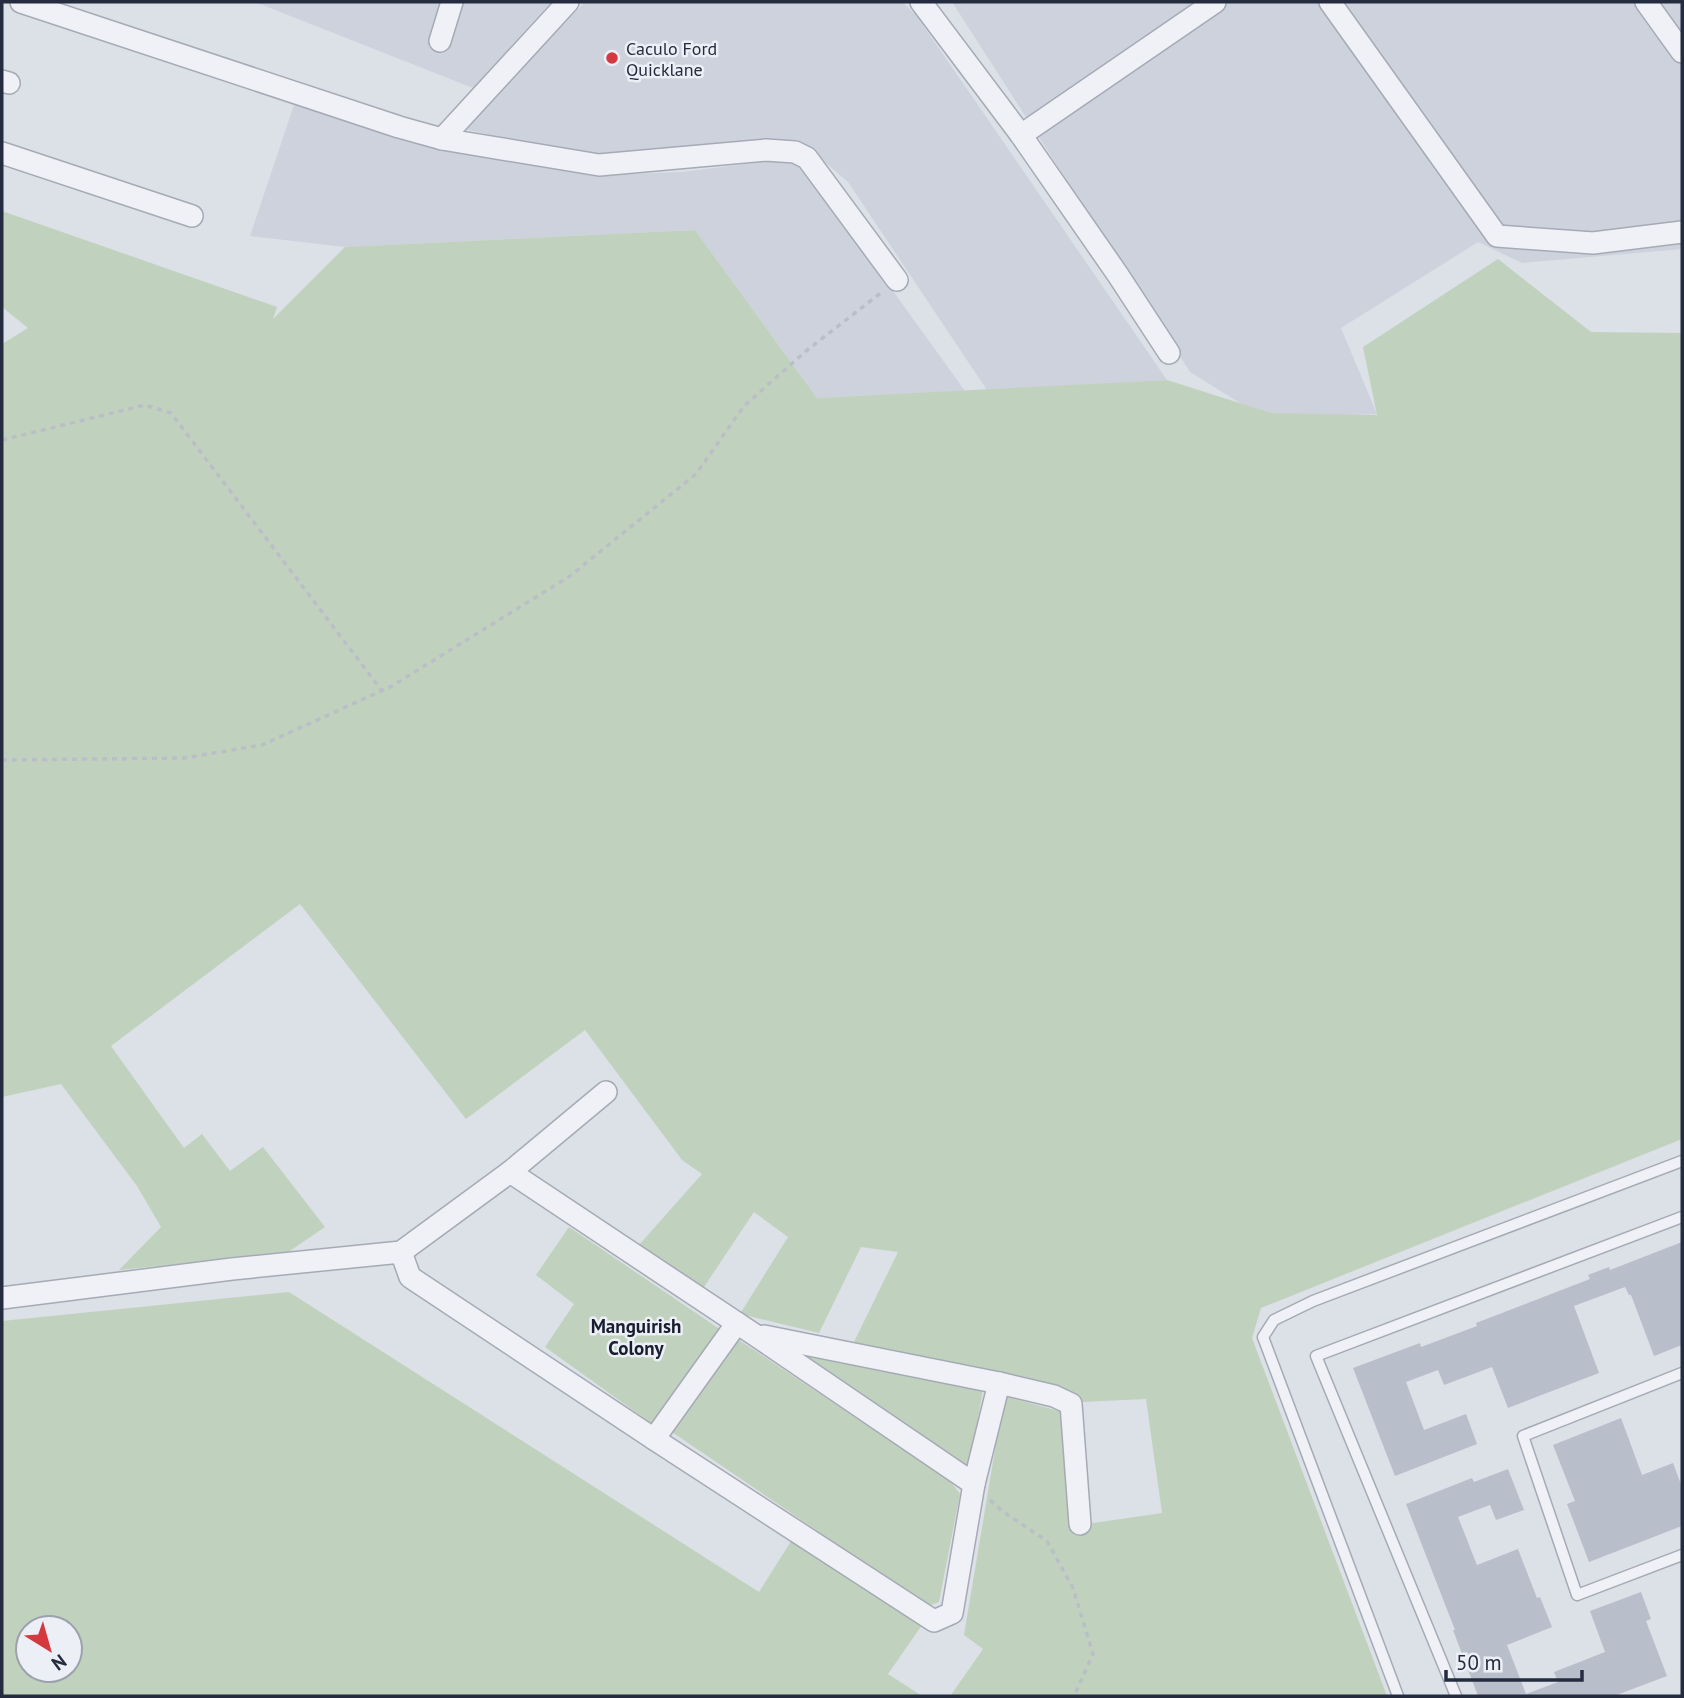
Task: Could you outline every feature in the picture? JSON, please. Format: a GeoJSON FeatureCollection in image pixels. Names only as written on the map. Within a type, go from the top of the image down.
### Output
{"type":"FeatureCollection","features":[{"type":"Feature","properties":{"kind":"street"},"geometry":{"type":"LineString","coordinates":[[21,2],[442,139],[599,165],[766,150],[795,152],[807,159],[897,280]]}},
{"type":"Feature","properties":{"kind":"street"},"geometry":{"type":"LineString","coordinates":[[439,41],[452,2]]}},
{"type":"Feature","properties":{"kind":"street"},"geometry":{"type":"LineString","coordinates":[[442,139],[568,2]]}},
{"type":"Feature","properties":{"kind":"street"},"geometry":{"type":"LineString","coordinates":[[921,2],[1021,135],[1118,275],[1168,353]]}},
{"type":"Feature","properties":{"kind":"street"},"geometry":{"type":"LineString","coordinates":[[1021,135],[1214,2]]}},
{"type":"Feature","properties":{"kind":"street"},"geometry":{"type":"LineString","coordinates":[[1330,2],[1497,236],[1593,243],[1682,232]]}},
{"type":"Feature","properties":{"kind":"street"},"geometry":{"type":"LineString","coordinates":[[1646,2],[1682,52]]}},
{"type":"Feature","properties":{"kind":"street"},"geometry":{"type":"LineString","coordinates":[[2,153],[192,216]]}},
{"type":"Feature","properties":{"kind":"street"},"geometry":{"type":"LineString","coordinates":[[2,1298],[232,1269],[401,1252],[510,1172],[606,1092]]}},
{"type":"Feature","properties":{"kind":"street"},"geometry":{"type":"LineString","coordinates":[[510,1172],[974,1484]]}},
{"type":"Feature","properties":{"kind":"street"},"geometry":{"type":"LineString","coordinates":[[401,1252],[410,1277],[934,1621],[952,1613],[974,1484],[999,1383]]}},
{"type":"Feature","properties":{"kind":"street"},"geometry":{"type":"LineString","coordinates":[[746,1329],[999,1383],[1054,1396],[1071,1404],[1080,1524]]}},
{"type":"Feature","properties":{"kind":"street"},"geometry":{"type":"LineString","coordinates":[[654,1439],[746,1329]]}},
{"type":"Feature","properties":{"kind":"lane"},"geometry":{"type":"LineString","coordinates":[[1398,1696],[1263,1336],[1275,1320],[1312,1301],[1682,1161]]}},
{"type":"Feature","properties":{"kind":"lane"},"geometry":{"type":"LineString","coordinates":[[1456,1696],[1316,1356],[1682,1217]]}},
{"type":"Feature","properties":{"kind":"lane"},"geometry":{"type":"LineString","coordinates":[[1682,1373],[1523,1436],[1577,1595],[1682,1555]]}},
{"type":"Feature","properties":{"kind":"path"},"geometry":{"type":"LineString","coordinates":[[2,760],[184,758],[261,745],[392,686],[570,576],[696,474],[744,406],[806,351],[897,280]]}},
{"type":"Feature","properties":{"kind":"path"},"geometry":{"type":"LineString","coordinates":[[2,440],[145,405],[171,413],[382,691]]}},
{"type":"Feature","properties":{"kind":"path"},"geometry":{"type":"LineString","coordinates":[[974,1484],[1002,1511],[1048,1541],[1073,1588],[1093,1654],[1074,1696]]}},
{"type":"Feature","properties":{"kind":"shaded area"},"geometry":{"type":"Polygon","coordinates":[[[255,2],[551,2],[473,88],[255,2]]]}},
{"type":"Feature","properties":{"kind":"shaded area"},"geometry":{"type":"Polygon","coordinates":[[[585,2],[902,2],[916,15],[1167,380],[987,390],[848,182],[800,141],[584,156],[464,129],[585,2]]]}},
{"type":"Feature","properties":{"kind":"shaded area"},"geometry":{"type":"Polygon","coordinates":[[[952,2],[1682,2],[1682,249],[1522,263],[1478,242],[1341,328],[1377,414],[1264,418],[1190,372],[952,2]]]}},
{"type":"Feature","properties":{"kind":"shaded area"},"geometry":{"type":"Polygon","coordinates":[[[294,105],[460,153],[598,175],[683,172],[790,158],[808,173],[965,391],[817,398],[695,230],[345,247],[250,236],[294,105]]]}},
{"type":"Feature","properties":{"kind":"green space"},"geometry":{"type":"Polygon","coordinates":[[[2,211],[277,307],[273,319],[345,247],[695,230],[817,398],[1167,380],[1271,413],[1377,415],[1363,347],[1498,259],[1591,332],[1682,333],[1682,1139],[1261,1308],[1252,1338],[1387,1696],[948,1696],[983,1649],[964,1635],[1004,1396],[1066,1413],[1073,1526],[1162,1513],[1146,1399],[1082,1402],[1058,1388],[852,1346],[898,1252],[861,1247],[819,1333],[740,1314],[788,1237],[754,1212],[702,1290],[639,1245],[702,1174],[682,1160],[585,1030],[466,1119],[300,904],[111,1046],[184,1148],[202,1134],[230,1171],[263,1147],[325,1227],[287,1253],[119,1270],[161,1227],[137,1186],[61,1084],[2,1097],[2,344],[28,328],[2,307],[2,211]]]}},
{"type":"Feature","properties":{"kind":"green space"},"geometry":{"type":"Polygon","coordinates":[[[569,1227],[721,1330],[655,1426],[545,1347],[574,1304],[536,1275],[569,1227]]]}},
{"type":"Feature","properties":{"kind":"green space"},"geometry":{"type":"Polygon","coordinates":[[[289,1292],[759,1592],[793,1538],[922,1625],[888,1674],[922,1696],[2,1696],[2,1321],[289,1292]]]}},
{"type":"Feature","properties":{"kind":"green space"},"geometry":{"type":"Polygon","coordinates":[[[736,1338],[950,1481],[960,1494],[939,1602],[928,1606],[672,1432],[736,1338]]]}},
{"type":"Feature","properties":{"kind":"green space"},"geometry":{"type":"Polygon","coordinates":[[[793,1352],[983,1390],[968,1473],[793,1352]]]}},
{"type":"Feature","properties":{"kind":"building"},"geometry":{"type":"Polygon","coordinates":[[[1682,1242],[1682,1345],[1654,1356],[1631,1295],[1625,1287],[1574,1306],[1599,1373],[1508,1408],[1492,1367],[1444,1385],[1438,1370],[1406,1382],[1424,1430],[1466,1414],[1477,1444],[1395,1476],[1353,1368],[1420,1343],[1421,1347],[1477,1326],[1476,1323],[1590,1279],[1588,1275],[1609,1267],[1610,1270],[1682,1242]]]}},
{"type":"Feature","properties":{"kind":"building"},"geometry":{"type":"Polygon","coordinates":[[[1621,1418],[1642,1475],[1673,1463],[1682,1487],[1682,1526],[1589,1562],[1567,1504],[1575,1501],[1553,1445],[1621,1418]]]}},
{"type":"Feature","properties":{"kind":"building"},"geometry":{"type":"Polygon","coordinates":[[[1508,1469],[1524,1510],[1496,1520],[1490,1505],[1458,1517],[1477,1565],[1518,1549],[1537,1598],[1540,1597],[1552,1627],[1507,1645],[1526,1694],[1558,1682],[1554,1672],[1605,1652],[1590,1611],[1641,1592],[1651,1619],[1646,1621],[1667,1676],[1614,1696],[1478,1696],[1406,1504],[1472,1478],[1474,1482],[1508,1469]]]}},
{"type":"Feature","properties":{"kind":"place","name":"Caculo Ford Quicklane"},"geometry":{"type":"Point","coordinates":[612,58]}},
{"type":"Feature","properties":{"kind":"district","name":"Manguirish Colony"},"geometry":{"type":"Point","coordinates":[636,1337]}}]}
